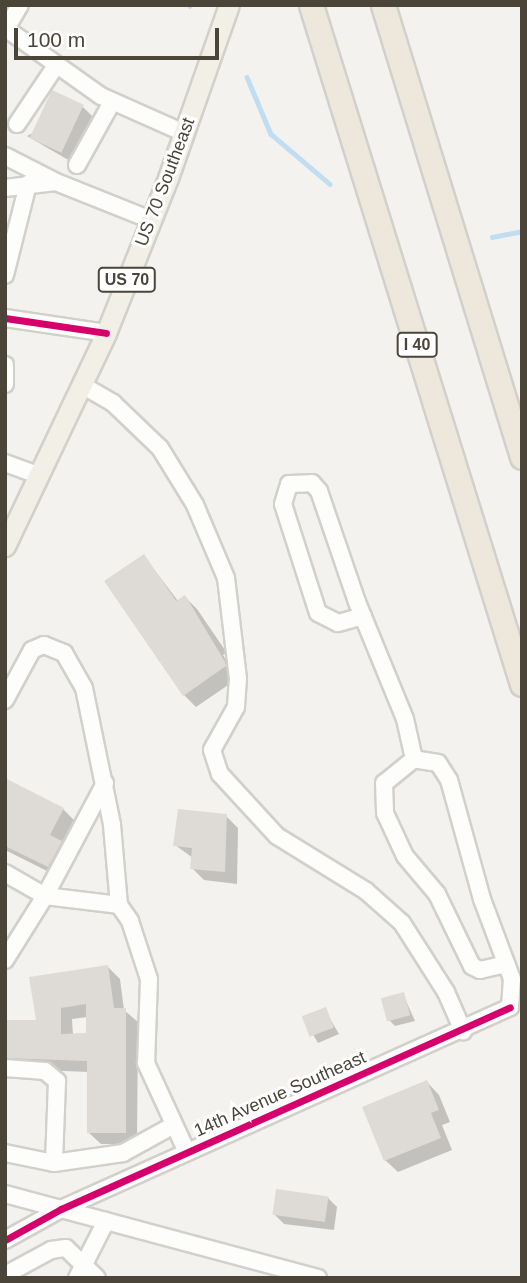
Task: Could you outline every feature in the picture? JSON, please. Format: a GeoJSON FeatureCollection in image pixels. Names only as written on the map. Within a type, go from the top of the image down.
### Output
{"type":"FeatureCollection","features":[{"type":"Feature","properties":{"kind":"highway","name":"I 40"},"geometry":{"type":"LineString","coordinates":[[311,5],[522,684]]}},
{"type":"Feature","properties":{"kind":"highway"},"geometry":{"type":"LineString","coordinates":[[383,5],[522,457]]}},
{"type":"Feature","properties":{"kind":"main road","name":"US 70 Southeast"},"geometry":{"type":"LineString","coordinates":[[5,546],[106,333],[184,133],[229,5]]}},
{"type":"Feature","properties":{"kind":"street"},"geometry":{"type":"LineString","coordinates":[[20,5],[6,28],[55,67],[112,102],[184,133]]}},
{"type":"Feature","properties":{"kind":"street"},"geometry":{"type":"LineString","coordinates":[[17,124],[55,67]]}},
{"type":"Feature","properties":{"kind":"street"},"geometry":{"type":"LineString","coordinates":[[77,165],[112,102]]}},
{"type":"Feature","properties":{"kind":"street"},"geometry":{"type":"LineString","coordinates":[[5,156],[56,182],[151,220]]}},
{"type":"Feature","properties":{"kind":"street"},"geometry":{"type":"LineString","coordinates":[[5,188],[56,182]]}},
{"type":"Feature","properties":{"kind":"street"},"geometry":{"type":"LineString","coordinates":[[5,275],[28,184]]}},
{"type":"Feature","properties":{"kind":"street"},"geometry":{"type":"LineString","coordinates":[[5,318],[106,333]]}},
{"type":"Feature","properties":{"kind":"street"},"geometry":{"type":"LineString","coordinates":[[5,365],[5,384]]}},
{"type":"Feature","properties":{"kind":"street"},"geometry":{"type":"LineString","coordinates":[[82,385],[113,403],[160,448],[195,505],[226,578],[238,678],[236,707],[212,750],[220,774],[277,836],[366,891],[402,923],[446,992],[463,1031]]}},
{"type":"Feature","properties":{"kind":"street"},"geometry":{"type":"LineString","coordinates":[[5,463],[40,476]]}},
{"type":"Feature","properties":{"kind":"street"},"geometry":{"type":"LineString","coordinates":[[363,616],[338,623],[318,613],[283,504],[289,484],[312,483],[319,491],[363,616],[405,719],[414,759]]}},
{"type":"Feature","properties":{"kind":"street"},"geometry":{"type":"LineString","coordinates":[[5,700],[32,650],[44,645],[64,653],[85,688],[105,783],[119,905],[130,921],[149,979],[146,1063],[187,1152]]}},
{"type":"Feature","properties":{"kind":"street"},"geometry":{"type":"LineString","coordinates":[[414,759],[438,763],[449,780],[482,899],[506,964],[480,970],[472,966],[437,894],[405,856],[385,813],[384,783],[414,759]]}},
{"type":"Feature","properties":{"kind":"street"},"geometry":{"type":"LineString","coordinates":[[5,960],[45,896],[105,783]]}},
{"type":"Feature","properties":{"kind":"street"},"geometry":{"type":"LineString","coordinates":[[5,873],[45,896],[119,905]]}},
{"type":"Feature","properties":{"kind":"street","name":"14th Avenue Southeast"},"geometry":{"type":"LineString","coordinates":[[5,1240],[61,1209],[463,1031],[510,1007],[512,979],[506,964]]}},
{"type":"Feature","properties":{"kind":"street"},"geometry":{"type":"LineString","coordinates":[[5,1068],[45,1071],[57,1081],[54,1163]]}},
{"type":"Feature","properties":{"kind":"street"},"geometry":{"type":"LineString","coordinates":[[5,1153],[54,1163],[123,1153],[174,1125]]}},
{"type":"Feature","properties":{"kind":"street"},"geometry":{"type":"LineString","coordinates":[[5,1194],[318,1278]]}},
{"type":"Feature","properties":{"kind":"street"},"geometry":{"type":"LineString","coordinates":[[77,1278],[106,1221]]}},
{"type":"Feature","properties":{"kind":"street"},"geometry":{"type":"LineString","coordinates":[[5,1275],[51,1250],[66,1248],[85,1263],[97,1278]]}},
{"type":"Feature","properties":{"kind":"building"},"geometry":{"type":"Polygon","coordinates":[[[52,90],[84,105],[61,153],[30,138],[52,90]]]}},
{"type":"Feature","properties":{"kind":"building"},"geometry":{"type":"Polygon","coordinates":[[[144,554],[176,601],[185,595],[225,662],[226,666],[183,696],[104,581],[144,554]]]}},
{"type":"Feature","properties":{"kind":"building"},"geometry":{"type":"Polygon","coordinates":[[[5,778],[64,808],[50,835],[62,841],[48,867],[5,846],[5,778]]]}},
{"type":"Feature","properties":{"kind":"building"},"geometry":{"type":"Polygon","coordinates":[[[178,809],[227,814],[225,872],[190,869],[192,848],[173,846],[178,809]]]}},
{"type":"Feature","properties":{"kind":"building"},"geometry":{"type":"Polygon","coordinates":[[[108,965],[114,1008],[126,1008],[126,1133],[87,1133],[87,1061],[5,1058],[5,1020],[36,1020],[29,977],[108,965]],[[86,1004],[61,1008],[61,1034],[86,1033],[86,1004]]]}},
{"type":"Feature","properties":{"kind":"building"},"geometry":{"type":"Polygon","coordinates":[[[404,992],[410,1015],[387,1021],[381,998],[404,992]]]}},
{"type":"Feature","properties":{"kind":"building"},"geometry":{"type":"Polygon","coordinates":[[[326,1007],[334,1028],[310,1037],[302,1016],[326,1007]]]}},
{"type":"Feature","properties":{"kind":"building"},"geometry":{"type":"Polygon","coordinates":[[[427,1080],[439,1110],[431,1113],[441,1138],[384,1161],[362,1107],[427,1080]]]}},
{"type":"Feature","properties":{"kind":"building"},"geometry":{"type":"Polygon","coordinates":[[[276,1189],[328,1196],[325,1222],[272,1215],[276,1189]]]}},
{"type":"Feature","properties":{"kind":"waterway"},"geometry":{"type":"LineString","coordinates":[[247,77],[271,134],[330,184]]}},
{"type":"Feature","properties":{"kind":"waterway"},"geometry":{"type":"LineString","coordinates":[[492,237],[522,231]]}},
{"type":"Feature","properties":{"kind":"cycle path"},"geometry":{"type":"LineString","coordinates":[[5,318],[106,333]]}},
{"type":"Feature","properties":{"kind":"cycle path"},"geometry":{"type":"LineString","coordinates":[[5,1240],[61,1209],[510,1007]]}}]}
